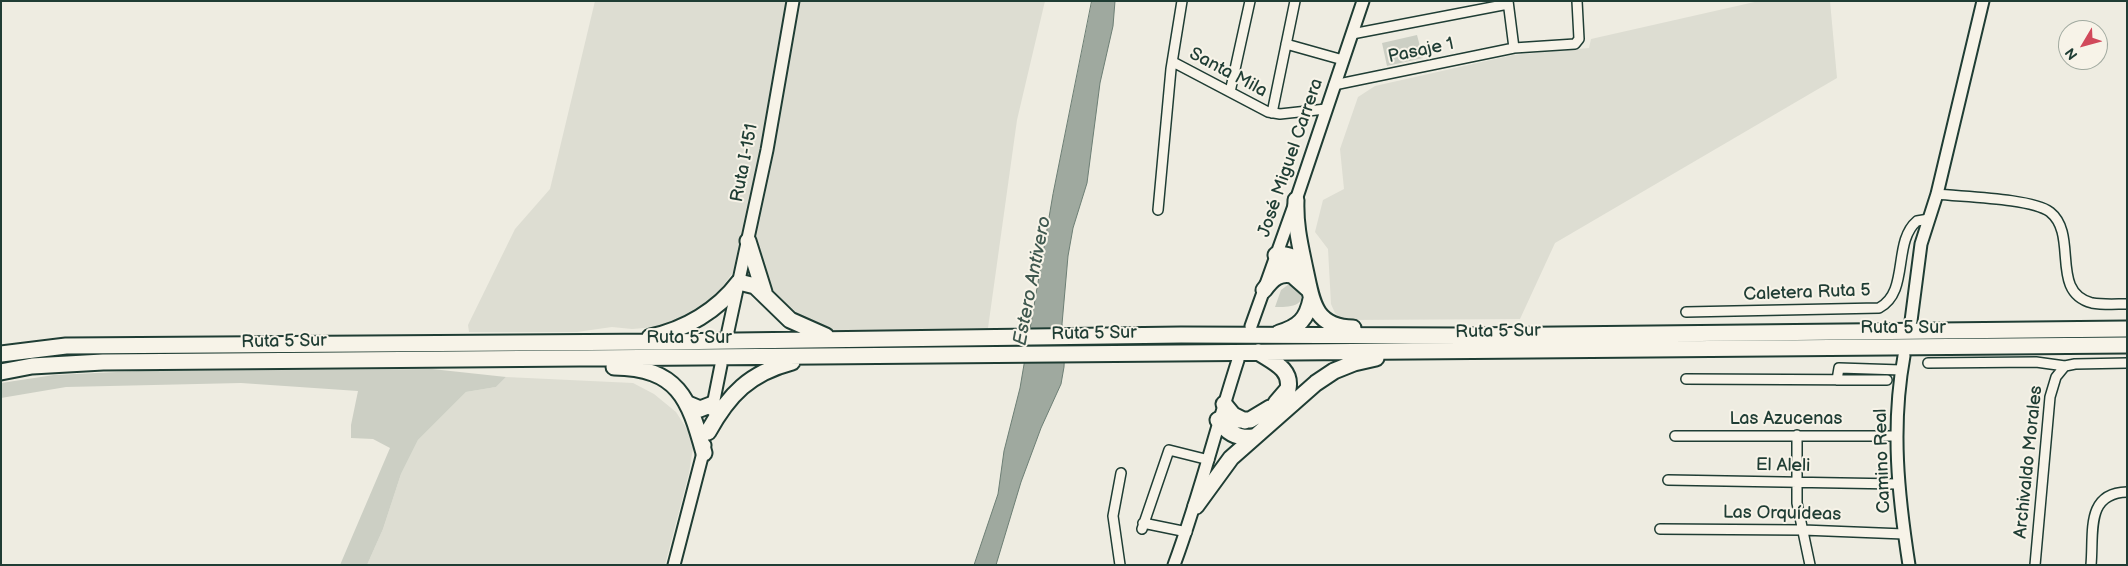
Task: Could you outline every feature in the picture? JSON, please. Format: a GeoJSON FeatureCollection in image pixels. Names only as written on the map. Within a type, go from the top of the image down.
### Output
{"type":"FeatureCollection","features":[{"type":"Feature","properties":{"kind":"highway"},"geometry":{"type":"LineString","coordinates":[[1296,200],[1296,230],[1300,273],[1321,316],[1335,326],[1402,329],[1462,336]]}},
{"type":"Feature","properties":{"kind":"highway"},"geometry":{"type":"LineString","coordinates":[[748,241],[764,292]]}},
{"type":"Feature","properties":{"kind":"highway"},"geometry":{"type":"LineString","coordinates":[[1276,256],[1283,267],[1300,273]]}},
{"type":"Feature","properties":{"kind":"highway"},"geometry":{"type":"LineString","coordinates":[[1264,290],[1277,276],[1300,273]]}},
{"type":"Feature","properties":{"kind":"highway"},"geometry":{"type":"LineString","coordinates":[[618,342],[656,336],[687,324],[716,306],[739,282],[755,286],[764,292],[783,314],[800,326],[820,335],[842,340]]}},
{"type":"Feature","properties":{"kind":"highway"},"geometry":{"type":"LineString","coordinates":[[1272,336],[1292,329],[1301,323],[1308,311],[1310,294]]}},
{"type":"Feature","properties":{"kind":"highway","name":"Ruta 5 Sur"},"geometry":{"type":"LineString","coordinates":[[1,354],[66,346],[842,340],[1180,335],[1462,336],[2127,329]]}},
{"type":"Feature","properties":{"kind":"highway","name":"Ruta 5 Sur"},"geometry":{"type":"LineString","coordinates":[[1,372],[32,366],[103,362],[2127,345]]}},
{"type":"Feature","properties":{"kind":"highway"},"geometry":{"type":"LineString","coordinates":[[1218,420],[1246,421],[1273,406],[1288,390],[1288,376],[1280,366],[1257,352]]}},
{"type":"Feature","properties":{"kind":"highway"},"geometry":{"type":"LineString","coordinates":[[1196,506],[1223,466],[1253,437],[1316,383],[1334,371],[1354,363],[1424,352]]}},
{"type":"Feature","properties":{"kind":"highway"},"geometry":{"type":"LineString","coordinates":[[708,432],[733,396],[754,377],[784,365],[830,355]]}},
{"type":"Feature","properties":{"kind":"highway"},"geometry":{"type":"LineString","coordinates":[[526,359],[561,365],[646,369],[671,383],[688,404],[695,420],[704,453]]}},
{"type":"Feature","properties":{"kind":"highway"},"geometry":{"type":"LineString","coordinates":[[688,404],[700,409],[713,404]]}},
{"type":"Feature","properties":{"kind":"highway"},"geometry":{"type":"LineString","coordinates":[[1224,404],[1233,416],[1246,421]]}},
{"type":"Feature","properties":{"kind":"highway"},"geometry":{"type":"LineString","coordinates":[[1218,420],[1225,430],[1235,435],[1253,437]]}},
{"type":"Feature","properties":{"kind":"street","name":"Ruta I-151"},"geometry":{"type":"LineString","coordinates":[[728,330],[767,150],[793,1]]}},
{"type":"Feature","properties":{"kind":"street"},"geometry":{"type":"LineString","coordinates":[[1158,210],[1173,62],[1182,1]]}},
{"type":"Feature","properties":{"kind":"street"},"geometry":{"type":"LineString","coordinates":[[1230,92],[1250,1]]}},
{"type":"Feature","properties":{"kind":"street"},"geometry":{"type":"LineString","coordinates":[[1272,113],[1295,1]]}},
{"type":"Feature","properties":{"kind":"street","name":"José Miguel Carrera"},"geometry":{"type":"LineString","coordinates":[[1250,326],[1296,200],[1363,1]]}},
{"type":"Feature","properties":{"kind":"street","name":"Pasaje 1"},"geometry":{"type":"LineString","coordinates":[[1334,85],[1514,48],[1575,44],[1579,39],[1577,1]]}},
{"type":"Feature","properties":{"kind":"street"},"geometry":{"type":"LineString","coordinates":[[1911,321],[1919,253],[1937,194],[1983,1]]}},
{"type":"Feature","properties":{"kind":"street"},"geometry":{"type":"LineString","coordinates":[[1352,34],[1508,3],[1514,48]]}},
{"type":"Feature","properties":{"kind":"street"},"geometry":{"type":"LineString","coordinates":[[1286,44],[1343,60]]}},
{"type":"Feature","properties":{"kind":"street","name":"Santa Mila"},"geometry":{"type":"LineString","coordinates":[[1173,62],[1272,113],[1326,109]]}},
{"type":"Feature","properties":{"kind":"street"},"geometry":{"type":"LineString","coordinates":[[1937,194],[2021,203],[2047,210],[2061,228],[2068,279],[2076,294],[2090,302],[2127,304]]}},
{"type":"Feature","properties":{"kind":"street","name":"Caletera Ruta 5"},"geometry":{"type":"LineString","coordinates":[[1686,312],[1879,308],[1892,296],[1908,232],[1917,221],[1929,219]]}},
{"type":"Feature","properties":{"kind":"street","name":"Camino Real"},"geometry":{"type":"LineString","coordinates":[[1904,356],[1897,436],[1898,484],[1909,565]]}},
{"type":"Feature","properties":{"kind":"street"},"geometry":{"type":"LineString","coordinates":[[1174,565],[1196,506],[1218,420],[1238,360]]}},
{"type":"Feature","properties":{"kind":"street"},"geometry":{"type":"LineString","coordinates":[[1928,363],[2036,362],[2064,366],[2127,363]]}},
{"type":"Feature","properties":{"kind":"street"},"geometry":{"type":"LineString","coordinates":[[674,565],[704,453],[721,365]]}},
{"type":"Feature","properties":{"kind":"street","name":"Archivaldo Morales"},"geometry":{"type":"LineString","coordinates":[[2035,565],[2050,398],[2056,377],[2064,366]]}},
{"type":"Feature","properties":{"kind":"street"},"geometry":{"type":"LineString","coordinates":[[1837,380],[1839,368],[1902,370]]}},
{"type":"Feature","properties":{"kind":"street"},"geometry":{"type":"LineString","coordinates":[[1686,379],[1888,380]]}},
{"type":"Feature","properties":{"kind":"street"},"geometry":{"type":"LineString","coordinates":[[1797,435],[1797,503],[1810,565]]}},
{"type":"Feature","properties":{"kind":"street","name":"Las Azucenas"},"geometry":{"type":"LineString","coordinates":[[1675,436],[1897,436]]}},
{"type":"Feature","properties":{"kind":"street"},"geometry":{"type":"LineString","coordinates":[[1187,532],[1142,526],[1169,450],[1208,460]]}},
{"type":"Feature","properties":{"kind":"street"},"geometry":{"type":"LineString","coordinates":[[1120,565],[1113,516],[1122,472]]}},
{"type":"Feature","properties":{"kind":"street","name":"El Aleli"},"geometry":{"type":"LineString","coordinates":[[1668,480],[1898,484]]}},
{"type":"Feature","properties":{"kind":"street"},"geometry":{"type":"LineString","coordinates":[[2091,565],[2095,513],[2103,498],[2109,494],[2127,492]]}},
{"type":"Feature","properties":{"kind":"street","name":"Las Orquídeas"},"geometry":{"type":"LineString","coordinates":[[1660,529],[1803,530],[1904,534]]}},
{"type":"Feature","properties":{"kind":"shaded area"},"geometry":{"type":"Polygon","coordinates":[[[595,1],[1045,1],[1017,120],[988,328],[831,332],[817,327],[788,311],[771,295],[763,272],[734,271],[722,287],[704,304],[686,316],[658,327],[632,329],[612,327],[577,332],[469,332],[468,325],[515,229],[550,189],[595,1]]]}},
{"type":"Feature","properties":{"kind":"shaded area"},"geometry":{"type":"Polygon","coordinates":[[[1092,1],[1115,1],[1113,26],[1100,83],[1087,183],[1073,228],[1068,256],[1062,324],[1065,345],[1061,384],[1041,428],[1021,482],[996,565],[974,565],[998,494],[1004,451],[1020,388],[1053,194],[1092,1]]]}},
{"type":"Feature","properties":{"kind":"shaded area"},"geometry":{"type":"Polygon","coordinates":[[[1759,1],[1830,1],[1837,78],[1555,243],[1520,319],[1343,320],[1335,313],[1331,304],[1328,249],[1315,232],[1323,200],[1344,189],[1340,149],[1358,97],[1375,86],[1513,55],[1589,48],[1591,39],[1759,1]]]}},
{"type":"Feature","properties":{"kind":"shaded area"},"geometry":{"type":"Polygon","coordinates":[[[1417,35],[1423,58],[1387,66],[1382,43],[1417,35]]]}},
{"type":"Feature","properties":{"kind":"shaded area"},"geometry":{"type":"Polygon","coordinates":[[[1289,284],[1298,289],[1301,295],[1299,303],[1291,306],[1275,307],[1281,290],[1289,284]]]}},
{"type":"Feature","properties":{"kind":"shaded area"},"geometry":{"type":"Polygon","coordinates":[[[432,369],[506,377],[496,387],[466,392],[418,440],[401,474],[383,529],[367,565],[340,565],[390,448],[373,439],[351,438],[351,425],[358,391],[241,383],[66,387],[1,398],[1,383],[54,375],[138,371],[432,369]]]}},
{"type":"Feature","properties":{"kind":"shaded area"},"geometry":{"type":"Polygon","coordinates":[[[506,377],[633,383],[654,394],[676,412],[692,437],[693,448],[689,473],[665,565],[367,565],[383,529],[401,474],[418,440],[466,392],[496,387],[506,377]]]}},
{"type":"Feature","properties":{"kind":"water label","name":"Estero Antivero"},"geometry":{"type":"Point","coordinates":[1033,281]}}]}
